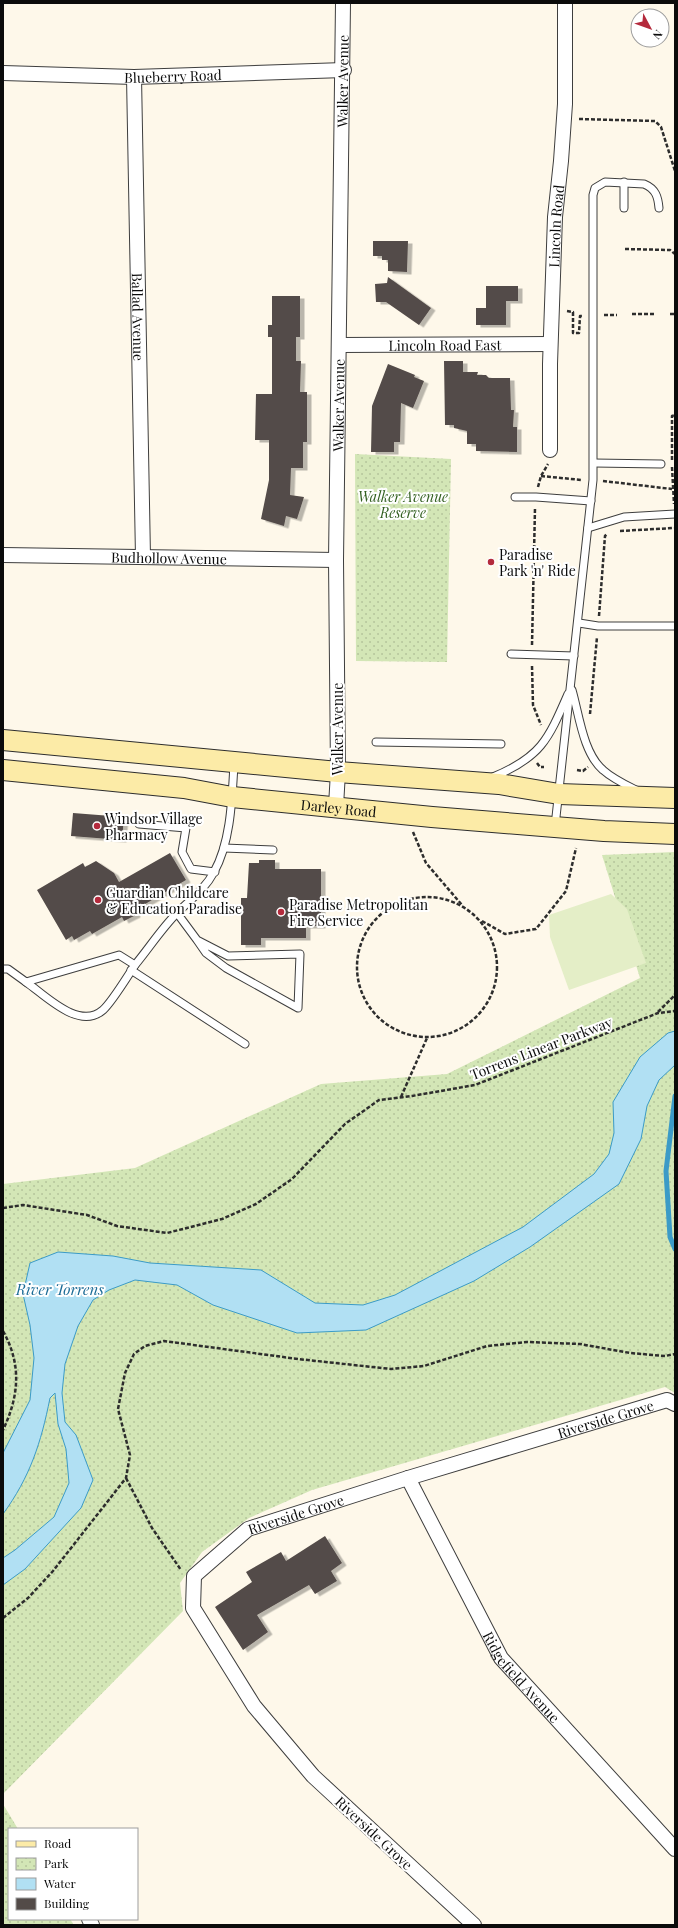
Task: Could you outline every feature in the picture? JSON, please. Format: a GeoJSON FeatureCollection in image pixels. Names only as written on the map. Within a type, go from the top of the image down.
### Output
{"type":"FeatureCollection","features":[{"type":"Feature","properties":{"kind":"main road"},"geometry":{"type":"LineString","coordinates":[[3,740],[338,772],[479,783],[559,794],[675,798]]}},
{"type":"Feature","properties":{"kind":"main road","name":"Darley Road"},"geometry":{"type":"LineString","coordinates":[[3,770],[184,788],[232,796],[432,817],[675,834]]}},
{"type":"Feature","properties":{"kind":"street","name":"Walker Avenue"},"geometry":{"type":"LineString","coordinates":[[336,806],[338,772],[336,560],[344,3]]}},
{"type":"Feature","properties":{"kind":"street","name":"Lincoln Road"},"geometry":{"type":"LineString","coordinates":[[550,450],[550,344],[555,217],[564,118],[565,3]]}},
{"type":"Feature","properties":{"kind":"street","name":"Blueberry Road"},"geometry":{"type":"LineString","coordinates":[[3,73],[134,77],[344,70]]}},
{"type":"Feature","properties":{"kind":"street","name":"Ballad Avenue"},"geometry":{"type":"LineString","coordinates":[[134,77],[142,557]]}},
{"type":"Feature","properties":{"kind":"street","name":"Lincoln Road East"},"geometry":{"type":"LineString","coordinates":[[339,345],[550,344]]}},
{"type":"Feature","properties":{"kind":"street","name":"Budhollow Avenue"},"geometry":{"type":"LineString","coordinates":[[3,556],[336,560]]}},
{"type":"Feature","properties":{"kind":"street","name":"Riverside Grove"},"geometry":{"type":"LineString","coordinates":[[474,1925],[313,1776],[254,1706],[193,1608],[194,1576],[248,1529],[408,1478],[671,1402]]}},
{"type":"Feature","properties":{"kind":"street","name":"Ridgefield Avenue"},"geometry":{"type":"LineString","coordinates":[[408,1478],[501,1658],[675,1849]]}},
{"type":"Feature","properties":{"kind":"lane"},"geometry":{"type":"LineString","coordinates":[[555,826],[579,624],[593,480],[593,195],[595,188],[605,182],[644,184],[650,186],[658,196],[660,208]]}},
{"type":"Feature","properties":{"kind":"lane"},"geometry":{"type":"LineString","coordinates":[[624,182],[624,208]]}},
{"type":"Feature","properties":{"kind":"lane"},"geometry":{"type":"LineString","coordinates":[[594,463],[661,464]]}},
{"type":"Feature","properties":{"kind":"lane"},"geometry":{"type":"LineString","coordinates":[[516,497],[536,497],[591,502]]}},
{"type":"Feature","properties":{"kind":"lane"},"geometry":{"type":"LineString","coordinates":[[588,528],[624,517],[674,510]]}},
{"type":"Feature","properties":{"kind":"lane"},"geometry":{"type":"LineString","coordinates":[[579,624],[598,626],[675,626]]}},
{"type":"Feature","properties":{"kind":"lane"},"geometry":{"type":"LineString","coordinates":[[511,654],[574,656]]}},
{"type":"Feature","properties":{"kind":"lane"},"geometry":{"type":"LineString","coordinates":[[479,783],[516,766],[536,752],[552,731],[571,686]]}},
{"type":"Feature","properties":{"kind":"lane"},"geometry":{"type":"LineString","coordinates":[[571,686],[586,741],[595,761],[612,777],[652,798]]}},
{"type":"Feature","properties":{"kind":"lane"},"geometry":{"type":"LineString","coordinates":[[376,742],[501,744]]}},
{"type":"Feature","properties":{"kind":"lane"},"geometry":{"type":"LineString","coordinates":[[3,969],[8,969],[67,1012],[77,1016],[89,1017],[102,1010],[177,913],[203,890],[215,872],[224,848],[232,796],[234,762]]}},
{"type":"Feature","properties":{"kind":"lane"},"geometry":{"type":"LineString","coordinates":[[139,824],[186,828],[182,852],[191,869],[215,872]]}},
{"type":"Feature","properties":{"kind":"lane"},"geometry":{"type":"LineString","coordinates":[[224,848],[273,850]]}},
{"type":"Feature","properties":{"kind":"lane"},"geometry":{"type":"LineString","coordinates":[[177,913],[206,953],[226,968],[298,1008],[300,954],[228,956],[198,940]]}},
{"type":"Feature","properties":{"kind":"lane"},"geometry":{"type":"LineString","coordinates":[[26,982],[119,955],[133,968],[245,1044]]}},
{"type":"Feature","properties":{"kind":"path"},"geometry":{"type":"LineString","coordinates":[[564,118],[655,122],[661,127],[675,172]]}},
{"type":"Feature","properties":{"kind":"path"},"geometry":{"type":"LineString","coordinates":[[625,249],[670,250],[675,254]]}},
{"type":"Feature","properties":{"kind":"path"},"geometry":{"type":"LineString","coordinates":[[552,310],[573,312],[573,333],[579,333],[580,316],[586,316]]}},
{"type":"Feature","properties":{"kind":"path"},"geometry":{"type":"LineString","coordinates":[[632,314],[654,314]]}},
{"type":"Feature","properties":{"kind":"path"},"geometry":{"type":"LineString","coordinates":[[670,314],[675,314]]}},
{"type":"Feature","properties":{"kind":"path"},"geometry":{"type":"LineString","coordinates":[[600,316],[617,315]]}},
{"type":"Feature","properties":{"kind":"path"},"geometry":{"type":"LineString","coordinates":[[674,510],[672,489],[672,416],[675,415]]}},
{"type":"Feature","properties":{"kind":"path"},"geometry":{"type":"LineString","coordinates":[[542,728],[533,705],[532,655],[536,497],[541,476],[672,489]]}},
{"type":"Feature","properties":{"kind":"path"},"geometry":{"type":"LineString","coordinates":[[617,531],[674,528]]}},
{"type":"Feature","properties":{"kind":"path"},"geometry":{"type":"LineString","coordinates":[[590,716],[605,536],[610,531]]}},
{"type":"Feature","properties":{"kind":"path"},"geometry":{"type":"LineString","coordinates":[[536,762],[540,767],[544,767]]}},
{"type":"Feature","properties":{"kind":"path"},"geometry":{"type":"LineString","coordinates":[[577,770],[583,771],[588,767]]}},
{"type":"Feature","properties":{"kind":"path"},"geometry":{"type":"LineString","coordinates":[[413,831],[426,863],[463,906],[480,920],[505,934],[536,929],[566,891],[576,848]]}},
{"type":"Feature","properties":{"kind":"path"},"geometry":{"type":"LineString","coordinates":[[463,906],[441,898],[418,897],[397,904],[377,917],[364,937],[357,959],[358,983],[367,1005],[383,1022],[404,1034],[427,1038],[450,1034],[471,1022],[486,1005],[496,984],[498,962],[493,939],[480,920]]}},
{"type":"Feature","properties":{"kind":"path"},"geometry":{"type":"LineString","coordinates":[[658,1013],[675,995]]}},
{"type":"Feature","properties":{"kind":"path","name":"Torrens Linear Parkway"},"geometry":{"type":"LineString","coordinates":[[3,1208],[23,1205],[87,1215],[117,1226],[167,1233],[222,1219],[256,1204],[292,1179],[345,1124],[379,1100],[475,1086],[658,1013],[675,1011]]}},
{"type":"Feature","properties":{"kind":"path"},"geometry":{"type":"LineString","coordinates":[[401,1097],[427,1038]]}},
{"type":"Feature","properties":{"kind":"path"},"geometry":{"type":"LineString","coordinates":[[3,1331],[10,1344],[17,1378],[13,1409],[3,1430]]}},
{"type":"Feature","properties":{"kind":"path"},"geometry":{"type":"LineString","coordinates":[[3,1618],[28,1598],[53,1571],[126,1478],[130,1455],[118,1409],[125,1373],[134,1354],[145,1346],[164,1341],[298,1360],[391,1369],[424,1366],[486,1346],[527,1342],[580,1344],[630,1353],[665,1356],[675,1354]]}},
{"type":"Feature","properties":{"kind":"path"},"geometry":{"type":"LineString","coordinates":[[126,1478],[156,1534],[180,1569],[194,1576]]}},
{"type":"Feature","properties":{"kind":"green space","name":"Walker Avenue Reserve"},"geometry":{"type":"Polygon","coordinates":[[[355,454],[451,459],[447,662],[356,661],[355,454]]]}},
{"type":"Feature","properties":{"kind":"green space"},"geometry":{"type":"Polygon","coordinates":[[[675,852],[675,1393],[665,1387],[312,1490],[249,1518],[202,1552],[180,1583],[183,1611],[3,1794],[3,1184],[135,1168],[321,1084],[447,1074],[640,978],[602,855],[675,852]]]}},
{"type":"Feature","properties":{"kind":"green space"},"geometry":{"type":"Polygon","coordinates":[[[611,894],[627,909],[646,963],[569,990],[550,937],[549,915],[611,894]]]}},
{"type":"Feature","properties":{"kind":"green space"},"geometry":{"type":"Polygon","coordinates":[[[3,1804],[17,1828],[8,1828],[8,1920],[71,1920],[74,1925],[3,1925],[3,1804]]]}},
{"type":"Feature","properties":{"kind":"water","name":"River Torrens"},"geometry":{"type":"Polygon","coordinates":[[[675,1031],[675,1065],[659,1080],[647,1106],[641,1139],[619,1184],[530,1247],[474,1281],[366,1330],[297,1333],[213,1305],[177,1285],[135,1280],[109,1290],[93,1300],[78,1326],[65,1364],[62,1393],[65,1422],[76,1435],[93,1480],[81,1508],[25,1569],[3,1585],[3,1558],[15,1550],[54,1517],[69,1483],[66,1449],[58,1424],[55,1393],[50,1398],[43,1430],[27,1473],[3,1514],[3,1453],[30,1400],[34,1358],[30,1325],[23,1294],[30,1263],[58,1252],[113,1256],[150,1263],[261,1270],[315,1303],[363,1305],[395,1295],[523,1227],[594,1174],[609,1154],[614,1133],[613,1102],[640,1057],[668,1033],[675,1031]]]}},
{"type":"Feature","properties":{"kind":"building"},"geometry":{"type":"Polygon","coordinates":[[[373,241],[408,241],[407,272],[388,271],[388,260],[382,260],[382,256],[373,256],[373,241]]]}},
{"type":"Feature","properties":{"kind":"building"},"geometry":{"type":"Polygon","coordinates":[[[388,277],[431,308],[419,325],[386,302],[376,302],[375,284],[387,283],[388,277]]]}},
{"type":"Feature","properties":{"kind":"building"},"geometry":{"type":"Polygon","coordinates":[[[486,286],[518,286],[518,301],[506,301],[506,325],[476,325],[476,308],[486,308],[486,286]]]}},
{"type":"Feature","properties":{"kind":"building"},"geometry":{"type":"Polygon","coordinates":[[[272,296],[300,296],[300,337],[296,337],[296,361],[301,361],[300,392],[307,392],[307,442],[303,442],[303,468],[291,468],[290,495],[304,497],[297,519],[286,516],[284,526],[261,519],[269,480],[269,440],[255,440],[256,394],[272,394],[272,337],[268,337],[268,325],[272,325],[272,296]]]}},
{"type":"Feature","properties":{"kind":"building"},"geometry":{"type":"Polygon","coordinates":[[[444,361],[463,361],[463,372],[478,372],[477,375],[486,375],[489,378],[510,378],[511,410],[514,410],[513,427],[517,427],[517,452],[476,451],[476,444],[467,444],[467,431],[454,428],[454,425],[445,425],[444,361]]]}},
{"type":"Feature","properties":{"kind":"building"},"geometry":{"type":"Polygon","coordinates":[[[388,364],[415,375],[414,377],[424,381],[413,408],[401,403],[400,442],[394,442],[394,452],[371,452],[372,406],[388,364]]]}},
{"type":"Feature","properties":{"kind":"building","name":"Windsor Village Pharmacy"},"geometry":{"type":"Polygon","coordinates":[[[73,813],[124,817],[122,840],[71,836],[73,813]]]}},
{"type":"Feature","properties":{"kind":"building","name":"Guardian Childcare & Education Paradise"},"geometry":{"type":"Polygon","coordinates":[[[170,853],[186,880],[135,910],[136,915],[124,921],[122,917],[92,934],[90,931],[74,940],[72,936],[66,940],[37,890],[83,863],[85,867],[96,861],[114,873],[119,882],[170,853]]]}},
{"type":"Feature","properties":{"kind":"building","name":"Paradise Metropolitan Fire Service"},"geometry":{"type":"Polygon","coordinates":[[[259,860],[275,860],[275,869],[321,869],[321,926],[306,926],[306,938],[261,938],[261,945],[241,945],[241,898],[247,898],[249,863],[259,863],[259,860]]]}},
{"type":"Feature","properties":{"kind":"building"},"geometry":{"type":"Polygon","coordinates":[[[325,1536],[342,1563],[331,1571],[337,1581],[315,1594],[309,1585],[257,1615],[268,1632],[243,1650],[215,1607],[252,1582],[246,1572],[281,1552],[286,1561],[325,1536]]]}},
{"type":"Feature","properties":{"kind":"waterway"},"geometry":{"type":"LineString","coordinates":[[675,1096],[666,1171],[670,1237],[675,1249]]}},
{"type":"Feature","properties":{"kind":"place","name":"Paradise Park 'n' Ride"},"geometry":{"type":"Point","coordinates":[491,562]}},
{"type":"Feature","properties":{"kind":"place","name":"Windsor Village Pharmacy"},"geometry":{"type":"Point","coordinates":[97,826]}},
{"type":"Feature","properties":{"kind":"place","name":"Guardian Childcare & Education Paradise"},"geometry":{"type":"Point","coordinates":[98,900]}},
{"type":"Feature","properties":{"kind":"place","name":"Paradise Metropolitan Fire Service"},"geometry":{"type":"Point","coordinates":[281,912]}}]}
